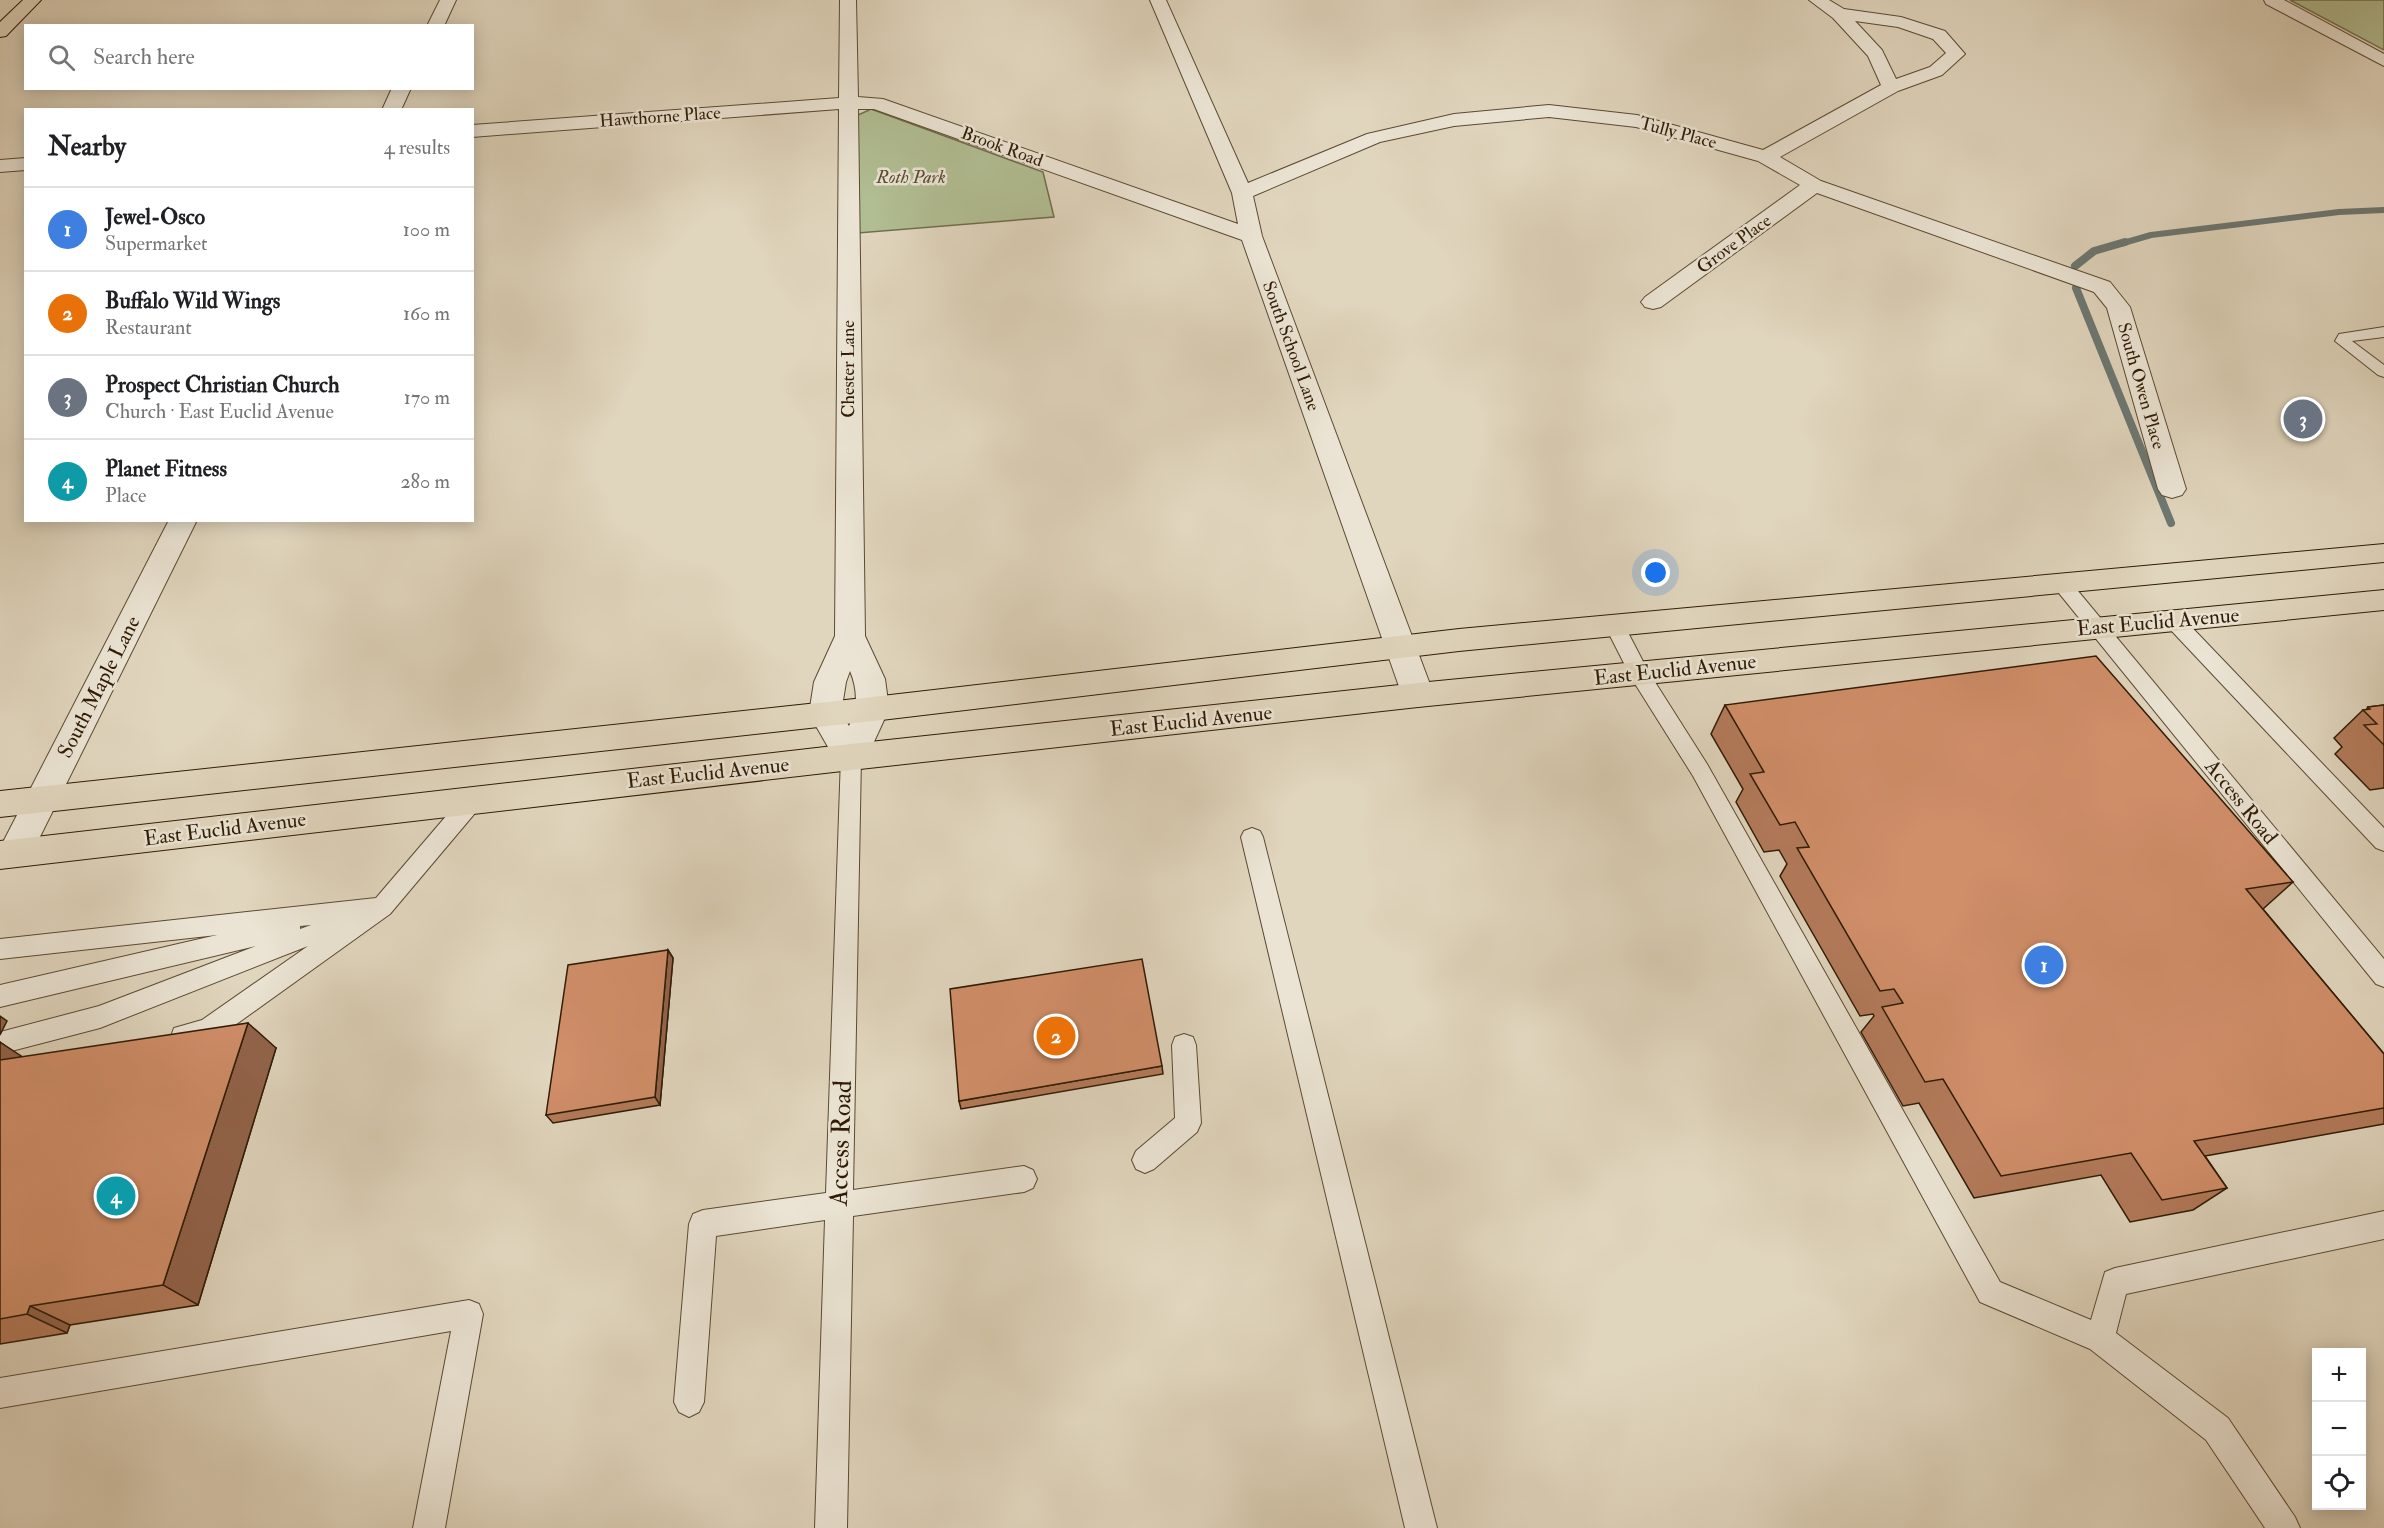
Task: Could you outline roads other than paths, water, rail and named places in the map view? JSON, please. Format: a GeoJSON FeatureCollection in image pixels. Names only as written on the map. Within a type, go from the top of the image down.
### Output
{"type":"FeatureCollection","features":[{"type":"Feature","properties":{"kind":"main road"},"geometry":{"type":"LineString","coordinates":[[0,32],[33,0]]}},
{"type":"Feature","properties":{"kind":"main road"},"geometry":{"type":"LineString","coordinates":[[0,804],[873,709],[1401,647],[2384,553]]}},
{"type":"Feature","properties":{"kind":"main road","name":"East Euclid Avenue"},"geometry":{"type":"LineString","coordinates":[[8,854],[851,757],[1418,695],[2097,628],[2381,603]]}},
{"type":"Feature","properties":{"kind":"street"},"geometry":{"type":"LineString","coordinates":[[436,24],[448,0]]}},
{"type":"Feature","properties":{"kind":"street"},"geometry":{"type":"LineString","coordinates":[[847,103],[848,0]]}},
{"type":"Feature","properties":{"kind":"street","name":"South School Lane"},"geometry":{"type":"LineString","coordinates":[[1158,0],[1242,193],[1251,236],[1418,695]]}},
{"type":"Feature","properties":{"kind":"street"},"geometry":{"type":"LineString","coordinates":[[1817,0],[1839,14],[1876,54],[1891,87]]}},
{"type":"Feature","properties":{"kind":"street"},"geometry":{"type":"LineString","coordinates":[[2272,0],[2384,61]]}},
{"type":"Feature","properties":{"kind":"street"},"geometry":{"type":"LineString","coordinates":[[1766,157],[1891,87],[1936,71],[1956,54],[1939,35],[1911,26],[1839,14]]}},
{"type":"Feature","properties":{"kind":"street"},"geometry":{"type":"LineString","coordinates":[[392,108],[401,90]]}},
{"type":"Feature","properties":{"kind":"street","name":"Hawthorne Place"},"geometry":{"type":"LineString","coordinates":[[474,131],[847,103]]}},
{"type":"Feature","properties":{"kind":"street","name":"Brook Road"},"geometry":{"type":"LineString","coordinates":[[847,103],[876,103],[887,106],[1251,236]]}},
{"type":"Feature","properties":{"kind":"street","name":"Chester Lane"},"geometry":{"type":"LineString","coordinates":[[847,103],[850,636],[869,679],[873,709]]}},
{"type":"Feature","properties":{"kind":"street","name":"Tully Place"},"geometry":{"type":"LineString","coordinates":[[1242,193],[1374,138],[1454,120],[1549,111],[1637,121],[1766,157],[1814,185],[2102,287]]}},
{"type":"Feature","properties":{"kind":"street"},"geometry":{"type":"LineString","coordinates":[[0,166],[24,164]]}},
{"type":"Feature","properties":{"kind":"street","name":"Grove Place"},"geometry":{"type":"LineString","coordinates":[[1653,302],[1814,185]]}},
{"type":"Feature","properties":{"kind":"street","name":"South Owen Place"},"geometry":{"type":"LineString","coordinates":[[2102,287],[2118,307],[2172,489]]}},
{"type":"Feature","properties":{"kind":"street","name":"South Maple Lane"},"geometry":{"type":"LineString","coordinates":[[8,854],[42,800],[182,522]]}},
{"type":"Feature","properties":{"kind":"street","name":"Chester Lane"},"geometry":{"type":"LineString","coordinates":[[825,714],[830,682],[850,636]]}},
{"type":"Feature","properties":{"kind":"street"},"geometry":{"type":"LineString","coordinates":[[851,757],[873,709]]}},
{"type":"Feature","properties":{"kind":"street"},"geometry":{"type":"LineString","coordinates":[[825,714],[851,757]]}},
{"type":"Feature","properties":{"kind":"lane"},"geometry":{"type":"LineString","coordinates":[[2384,332],[2344,337],[2343,340],[2384,372]]}},
{"type":"Feature","properties":{"kind":"lane","name":"Access Road"},"geometry":{"type":"LineString","coordinates":[[2061,583],[2384,977]]}},
{"type":"Feature","properties":{"kind":"lane"},"geometry":{"type":"LineString","coordinates":[[2174,621],[2384,842]]}},
{"type":"Feature","properties":{"kind":"lane"},"geometry":{"type":"LineString","coordinates":[[1615,626],[1639,674],[1700,770],[1990,1292],[2100,1339],[2217,1429],[2284,1528]]}},
{"type":"Feature","properties":{"kind":"lane","name":"Access Road"},"geometry":{"type":"LineString","coordinates":[[831,1528],[851,757]]}},
{"type":"Feature","properties":{"kind":"lane"},"geometry":{"type":"LineString","coordinates":[[163,1040],[208,1030],[382,906],[473,800]]}},
{"type":"Feature","properties":{"kind":"lane"},"geometry":{"type":"LineString","coordinates":[[1252,837],[1421,1528]]}},
{"type":"Feature","properties":{"kind":"lane"},"geometry":{"type":"LineString","coordinates":[[0,948],[382,906]]}},
{"type":"Feature","properties":{"kind":"lane"},"geometry":{"type":"LineString","coordinates":[[0,996],[382,906]]}},
{"type":"Feature","properties":{"kind":"lane"},"geometry":{"type":"LineString","coordinates":[[0,1043],[100,1017],[382,906]]}},
{"type":"Feature","properties":{"kind":"lane"},"geometry":{"type":"LineString","coordinates":[[1145,1160],[1188,1123],[1184,1045]]}},
{"type":"Feature","properties":{"kind":"lane"},"geometry":{"type":"LineString","coordinates":[[689,1402],[703,1224],[1024,1179]]}},
{"type":"Feature","properties":{"kind":"lane"},"geometry":{"type":"LineString","coordinates":[[2100,1339],[2115,1282],[2384,1225]]}},
{"type":"Feature","properties":{"kind":"lane"},"geometry":{"type":"LineString","coordinates":[[0,1393],[469,1314],[429,1528]]}},
{"type":"Feature","properties":{"kind":"waterway"},"geometry":{"type":"LineString","coordinates":[[2120,244],[2151,235],[2339,212],[2384,210]]}},
{"type":"Feature","properties":{"kind":"waterway"},"geometry":{"type":"LineString","coordinates":[[2075,266],[2094,251],[2125,242]]}},
{"type":"Feature","properties":{"kind":"waterway"},"geometry":{"type":"LineString","coordinates":[[2076,288],[2171,523]]}},
{"type":"Feature","properties":{"kind":"place","name":"Prospect Christian Church"},"geometry":{"type":"Point","coordinates":[2303,419]}},
{"type":"Feature","properties":{"kind":"place","name":"Jewel-Osco"},"geometry":{"type":"Point","coordinates":[2044,965]}},
{"type":"Feature","properties":{"kind":"place","name":"Buffalo Wild Wings"},"geometry":{"type":"Point","coordinates":[1056,1036]}},
{"type":"Feature","properties":{"kind":"place","name":"Planet Fitness"},"geometry":{"type":"Point","coordinates":[116,1196]}},
{"type":"Feature","properties":{"kind":"park label","name":"Roth Park"},"geometry":{"type":"Point","coordinates":[911,177]}}]}
